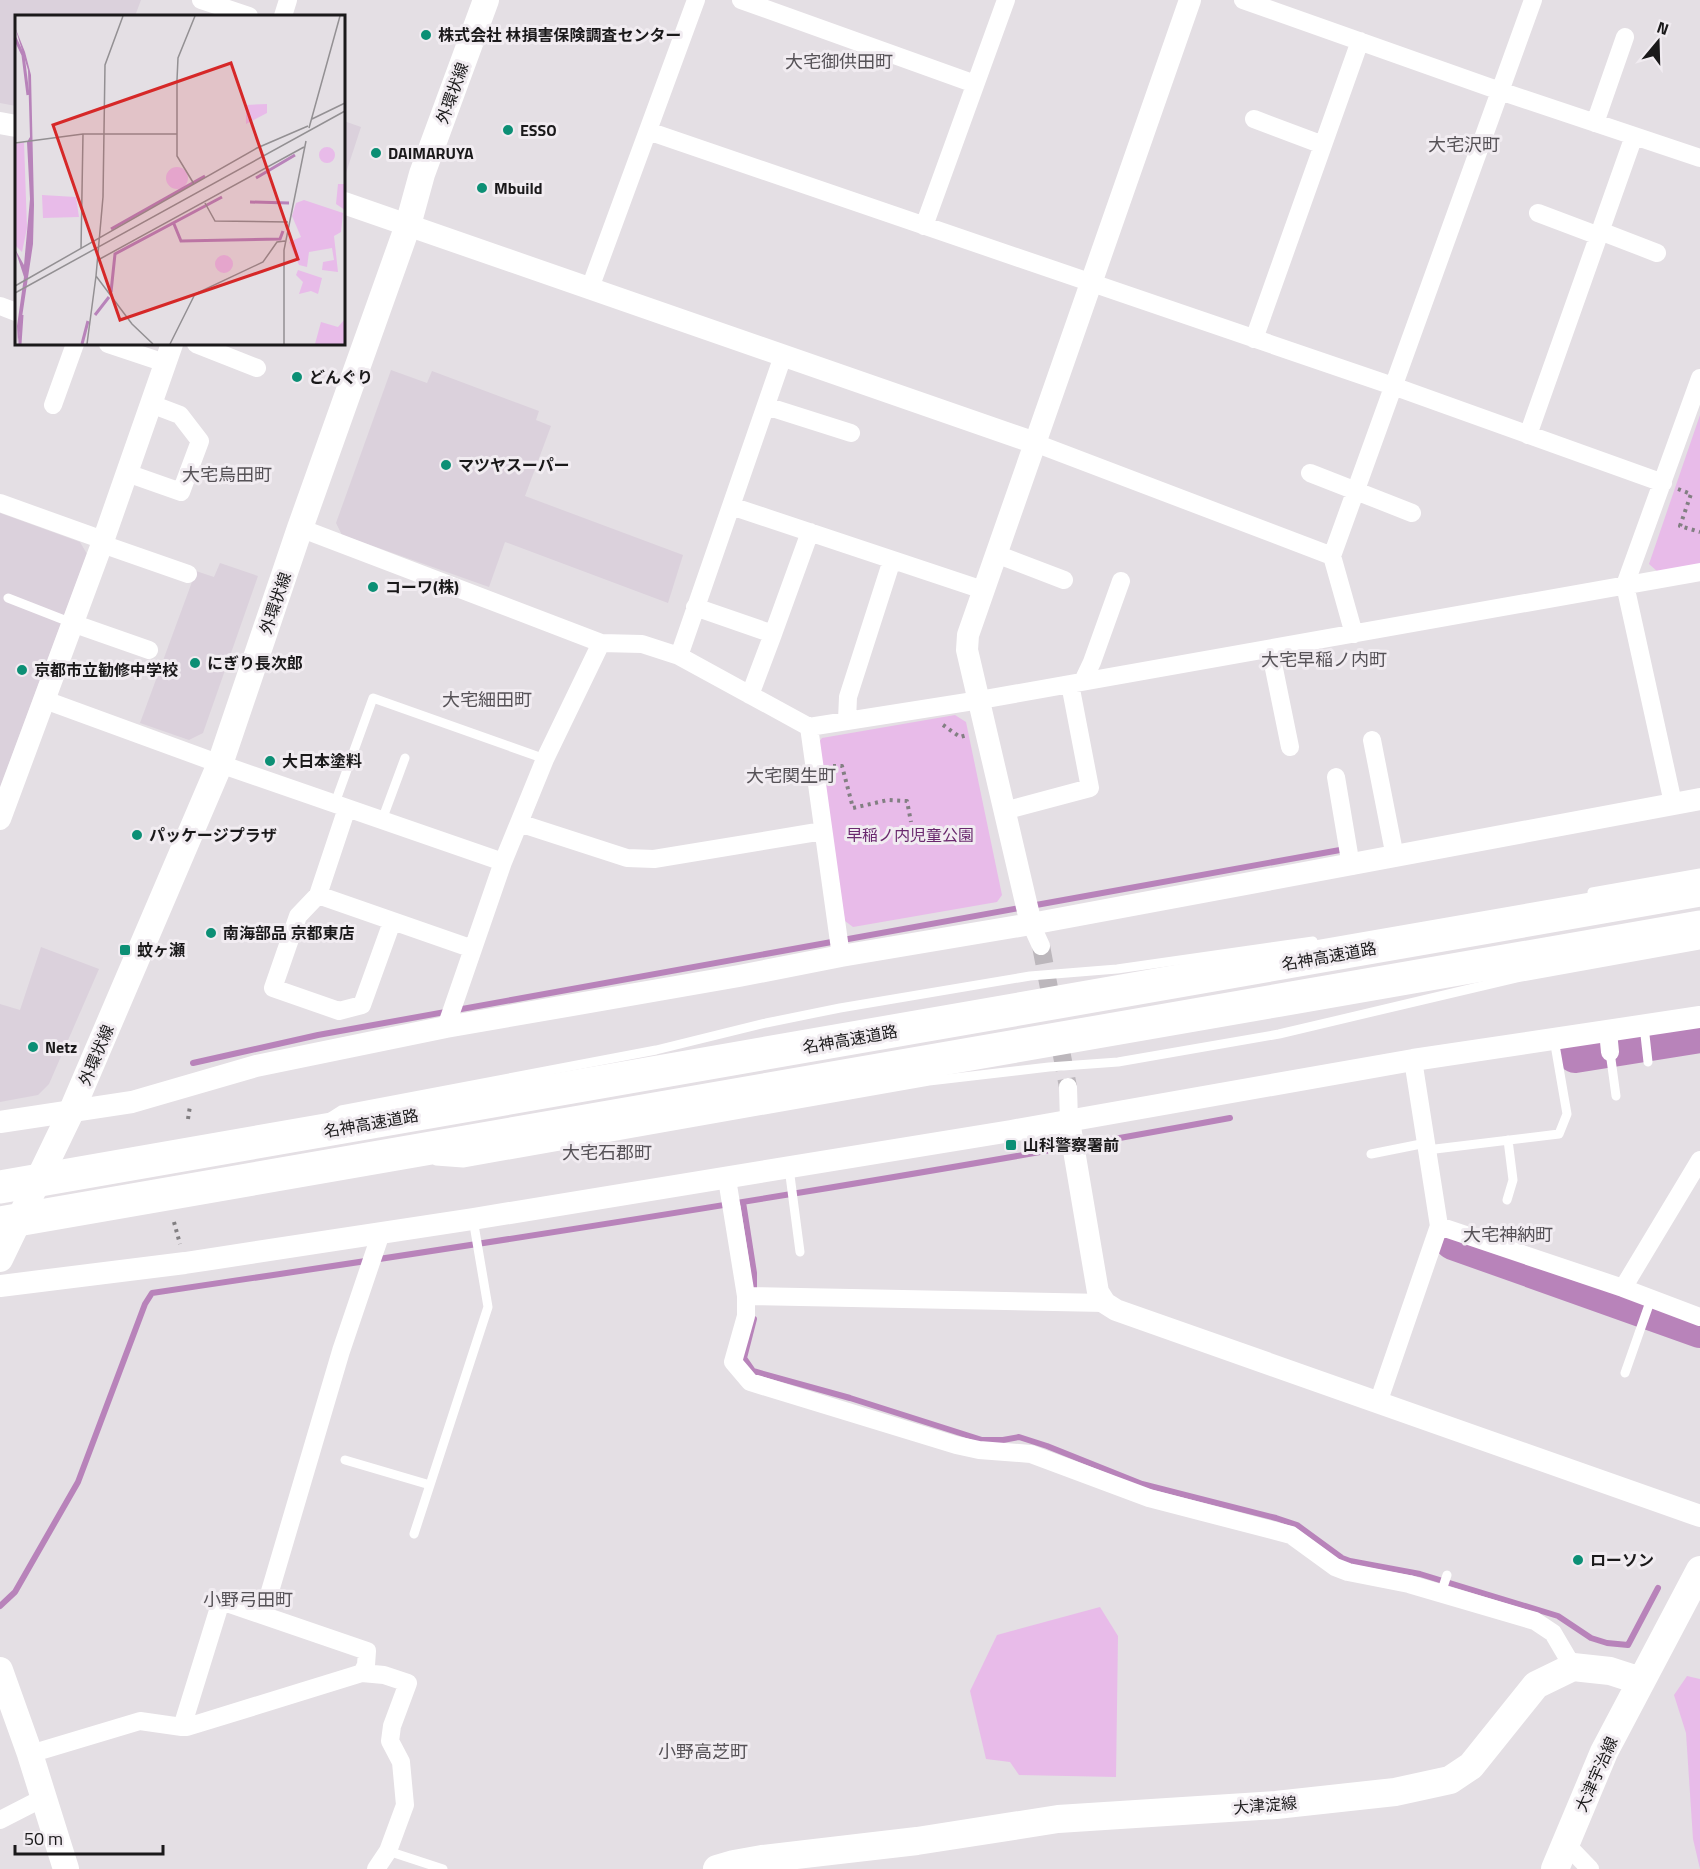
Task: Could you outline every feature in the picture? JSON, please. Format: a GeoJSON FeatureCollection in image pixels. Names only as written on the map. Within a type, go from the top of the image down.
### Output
{"type":"FeatureCollection","features":[{"type":"Feature","properties":{"kind":"highway","name":"名神高速道路"},"geometry":{"type":"LineString","coordinates":[[0,1187],[1700,890]]}},
{"type":"Feature","properties":{"kind":"highway"},"geometry":{"type":"LineString","coordinates":[[0,1223],[1700,927]]}},
{"type":"Feature","properties":{"kind":"main road","name":"外環状線"},"geometry":{"type":"LineString","coordinates":[[0,1259],[72,1110],[220,764],[300,528],[408,225],[422,174],[486,0]]}},
{"type":"Feature","properties":{"kind":"main road"},"geometry":{"type":"LineString","coordinates":[[1573,1667],[1610,1671],[1641,1681],[1700,1570]]}},
{"type":"Feature","properties":{"kind":"main road","name":"大津淀線"},"geometry":{"type":"LineString","coordinates":[[717,1869],[764,1864],[1058,1819],[1276,1805],[1395,1792],[1450,1780],[1471,1766],[1536,1685],[1573,1667]]}},
{"type":"Feature","properties":{"kind":"main road"},"geometry":{"type":"LineString","coordinates":[[0,1670],[8,1722],[30,1754],[66,1869]]}},
{"type":"Feature","properties":{"kind":"main road","name":"大津宇治線"},"geometry":{"type":"LineString","coordinates":[[1560,1856],[1605,1752],[1641,1681]]}},
{"type":"Feature","properties":{"kind":"street"},"geometry":{"type":"LineString","coordinates":[[201,0],[246,15]]}},
{"type":"Feature","properties":{"kind":"street"},"geometry":{"type":"LineString","coordinates":[[283,15],[288,0]]}},
{"type":"Feature","properties":{"kind":"street"},"geometry":{"type":"LineString","coordinates":[[590,288],[696,0]]}},
{"type":"Feature","properties":{"kind":"street"},"geometry":{"type":"LineString","coordinates":[[741,0],[975,84]]}},
{"type":"Feature","properties":{"kind":"street"},"geometry":{"type":"LineString","coordinates":[[924,226],[1006,0]]}},
{"type":"Feature","properties":{"kind":"street"},"geometry":{"type":"LineString","coordinates":[[1041,946],[1031,924],[1004,811],[968,650],[968,635],[1190,0]]}},
{"type":"Feature","properties":{"kind":"street"},"geometry":{"type":"LineString","coordinates":[[1243,0],[1500,91],[1700,158]]}},
{"type":"Feature","properties":{"kind":"street"},"geometry":{"type":"LineString","coordinates":[[1354,634],[1332,556],[1533,0]]}},
{"type":"Feature","properties":{"kind":"street"},"geometry":{"type":"LineString","coordinates":[[1595,123],[1625,38]]}},
{"type":"Feature","properties":{"kind":"street"},"geometry":{"type":"LineString","coordinates":[[1254,339],[1360,41]]}},
{"type":"Feature","properties":{"kind":"street"},"geometry":{"type":"LineString","coordinates":[[1254,119],[1323,145]]}},
{"type":"Feature","properties":{"kind":"street"},"geometry":{"type":"LineString","coordinates":[[0,123],[15,126]]}},
{"type":"Feature","properties":{"kind":"street"},"geometry":{"type":"LineString","coordinates":[[648,131],[1393,386],[1663,483]]}},
{"type":"Feature","properties":{"kind":"street"},"geometry":{"type":"LineString","coordinates":[[1528,435],[1634,136]]}},
{"type":"Feature","properties":{"kind":"street"},"geometry":{"type":"LineString","coordinates":[[345,203],[1035,443],[1332,556]]}},
{"type":"Feature","properties":{"kind":"street"},"geometry":{"type":"LineString","coordinates":[[1538,213],[1657,254]]}},
{"type":"Feature","properties":{"kind":"street"},"geometry":{"type":"LineString","coordinates":[[0,306],[15,312]]}},
{"type":"Feature","properties":{"kind":"street"},"geometry":{"type":"LineString","coordinates":[[53,405],[75,345]]}},
{"type":"Feature","properties":{"kind":"street"},"geometry":{"type":"LineString","coordinates":[[0,819],[103,542],[168,353],[115,345]]}},
{"type":"Feature","properties":{"kind":"street"},"geometry":{"type":"LineString","coordinates":[[199,345],[257,368]]}},
{"type":"Feature","properties":{"kind":"street"},"geometry":{"type":"LineString","coordinates":[[679,656],[783,356]]}},
{"type":"Feature","properties":{"kind":"street"},"geometry":{"type":"LineString","coordinates":[[1673,803],[1625,585],[1700,380]]}},
{"type":"Feature","properties":{"kind":"street"},"geometry":{"type":"LineString","coordinates":[[127,473],[181,492],[200,441],[180,415],[151,404]]}},
{"type":"Feature","properties":{"kind":"street"},"geometry":{"type":"LineString","coordinates":[[766,406],[851,433]]}},
{"type":"Feature","properties":{"kind":"street"},"geometry":{"type":"LineString","coordinates":[[1310,473],[1412,513]]}},
{"type":"Feature","properties":{"kind":"street"},"geometry":{"type":"LineString","coordinates":[[0,503],[188,574]]}},
{"type":"Feature","properties":{"kind":"street"},"geometry":{"type":"LineString","coordinates":[[730,506],[983,590]]}},
{"type":"Feature","properties":{"kind":"street"},"geometry":{"type":"LineString","coordinates":[[300,528],[601,643],[642,644],[679,656],[809,726],[980,700],[1700,572]]}},
{"type":"Feature","properties":{"kind":"street"},"geometry":{"type":"LineString","coordinates":[[750,695],[810,532]]}},
{"type":"Feature","properties":{"kind":"street"},"geometry":{"type":"LineString","coordinates":[[996,554],[1065,580]]}},
{"type":"Feature","properties":{"kind":"street"},"geometry":{"type":"LineString","coordinates":[[847,720],[849,697],[892,560]]}},
{"type":"Feature","properties":{"kind":"street"},"geometry":{"type":"LineString","coordinates":[[1004,811],[1090,788],[1076,683],[1092,662],[1121,581]]}},
{"type":"Feature","properties":{"kind":"street"},"geometry":{"type":"LineString","coordinates":[[695,607],[773,634]]}},
{"type":"Feature","properties":{"kind":"street"},"geometry":{"type":"LineString","coordinates":[[72,623],[149,650]]}},
{"type":"Feature","properties":{"kind":"street"},"geometry":{"type":"LineString","coordinates":[[446,1027],[503,862],[545,759],[601,643]]}},
{"type":"Feature","properties":{"kind":"street"},"geometry":{"type":"LineString","coordinates":[[1270,649],[1290,747]]}},
{"type":"Feature","properties":{"kind":"street"},"geometry":{"type":"LineString","coordinates":[[45,700],[220,764],[503,862]]}},
{"type":"Feature","properties":{"kind":"street"},"geometry":{"type":"LineString","coordinates":[[809,726],[841,956]]}},
{"type":"Feature","properties":{"kind":"street"},"geometry":{"type":"LineString","coordinates":[[1372,740],[1395,857]]}},
{"type":"Feature","properties":{"kind":"street"},"geometry":{"type":"LineString","coordinates":[[1336,777],[1351,866]]}},
{"type":"Feature","properties":{"kind":"street"},"geometry":{"type":"LineString","coordinates":[[0,1122],[132,1102],[256,1066],[446,1027],[1351,866],[1700,799]]}},
{"type":"Feature","properties":{"kind":"street"},"geometry":{"type":"LineString","coordinates":[[341,805],[318,895],[298,916],[273,988],[339,1011],[362,1005],[392,922]]}},
{"type":"Feature","properties":{"kind":"street"},"geometry":{"type":"LineString","coordinates":[[519,824],[627,858],[654,859],[823,831]]}},
{"type":"Feature","properties":{"kind":"street"},"geometry":{"type":"LineString","coordinates":[[318,895],[473,950]]}},
{"type":"Feature","properties":{"kind":"street"},"geometry":{"type":"LineString","coordinates":[[0,1286],[127,1271],[381,1233],[474,1228],[729,1195],[790,1178],[1070,1121],[1413,1059],[1554,1039],[1609,1043],[1645,1037],[1700,1017]]}},
{"type":"Feature","properties":{"kind":"street"},"geometry":{"type":"LineString","coordinates":[[1378,1403],[1438,1226],[1413,1059]]}},
{"type":"Feature","properties":{"kind":"street"},"geometry":{"type":"LineString","coordinates":[[1068,1088],[1070,1121],[1098,1292],[1105,1304]]}},
{"type":"Feature","properties":{"kind":"street"},"geometry":{"type":"LineString","coordinates":[[1623,1288],[1700,1160]]}},
{"type":"Feature","properties":{"kind":"street"},"geometry":{"type":"LineString","coordinates":[[729,1195],[746,1296],[746,1316],[733,1362],[750,1382],[956,1445],[979,1450],[1031,1454],[1149,1498],[1291,1535],[1335,1567],[1348,1572],[1442,1590],[1535,1621],[1553,1632],[1573,1667]]}},
{"type":"Feature","properties":{"kind":"street"},"geometry":{"type":"LineString","coordinates":[[1438,1226],[1623,1288],[1700,1317]]}},
{"type":"Feature","properties":{"kind":"street"},"geometry":{"type":"LineString","coordinates":[[263,1615],[341,1352],[381,1233]]}},
{"type":"Feature","properties":{"kind":"street"},"geometry":{"type":"LineString","coordinates":[[746,1296],[1105,1304],[1116,1310],[1700,1516]]}},
{"type":"Feature","properties":{"kind":"street"},"geometry":{"type":"LineString","coordinates":[[182,1727],[221,1601],[367,1651],[366,1665],[362,1673]]}},
{"type":"Feature","properties":{"kind":"street"},"geometry":{"type":"LineString","coordinates":[[30,1754],[140,1721],[182,1727],[362,1673],[384,1675],[408,1683],[392,1726],[390,1741],[401,1762],[405,1805],[388,1851],[376,1869]]}},
{"type":"Feature","properties":{"kind":"street"},"geometry":{"type":"LineString","coordinates":[[0,1820],[43,1798]]}},
{"type":"Feature","properties":{"kind":"street"},"geometry":{"type":"LineString","coordinates":[[1560,1856],[1590,1869]]}},
{"type":"Feature","properties":{"kind":"lane"},"geometry":{"type":"LineString","coordinates":[[8,598],[72,623]]}},
{"type":"Feature","properties":{"kind":"lane"},"geometry":{"type":"LineString","coordinates":[[341,805],[373,698],[545,759]]}},
{"type":"Feature","properties":{"kind":"lane"},"geometry":{"type":"LineString","coordinates":[[382,820],[405,758]]}},
{"type":"Feature","properties":{"kind":"lane"},"geometry":{"type":"LineString","coordinates":[[1582,894],[1700,873]]}},
{"type":"Feature","properties":{"kind":"lane"},"geometry":{"type":"LineString","coordinates":[[303,1135],[341,1110],[656,1050],[766,1023],[840,1008],[1030,976],[1117,969],[1325,939]]}},
{"type":"Feature","properties":{"kind":"lane"},"geometry":{"type":"LineString","coordinates":[[385,1156],[464,1163],[929,1081],[1049,1067],[1118,1062],[1279,1034],[1516,978],[1700,945]]}},
{"type":"Feature","properties":{"kind":"lane"},"geometry":{"type":"LineString","coordinates":[[1645,1037],[1648,1062]]}},
{"type":"Feature","properties":{"kind":"lane"},"geometry":{"type":"LineString","coordinates":[[1371,1154],[1559,1134],[1567,1114],[1554,1039]]}},
{"type":"Feature","properties":{"kind":"lane"},"geometry":{"type":"LineString","coordinates":[[1609,1043],[1616,1096]]}},
{"type":"Feature","properties":{"kind":"lane"},"geometry":{"type":"LineString","coordinates":[[1507,1200],[1513,1180],[1508,1140]]}},
{"type":"Feature","properties":{"kind":"lane"},"geometry":{"type":"LineString","coordinates":[[790,1178],[800,1252]]}},
{"type":"Feature","properties":{"kind":"lane"},"geometry":{"type":"LineString","coordinates":[[414,1534],[488,1307],[474,1228]]}},
{"type":"Feature","properties":{"kind":"lane"},"geometry":{"type":"LineString","coordinates":[[1625,1372],[1652,1299]]}},
{"type":"Feature","properties":{"kind":"lane"},"geometry":{"type":"LineString","coordinates":[[345,1460],[430,1485]]}},
{"type":"Feature","properties":{"kind":"lane"},"geometry":{"type":"LineString","coordinates":[[1442,1590],[1447,1575]]}},
{"type":"Feature","properties":{"kind":"lane"},"geometry":{"type":"LineString","coordinates":[[388,1851],[443,1869]]}},
{"type":"Feature","properties":{"kind":"path"},"geometry":{"type":"LineString","coordinates":[[1691,494],[1680,526],[1700,532]]}},
{"type":"Feature","properties":{"kind":"path"},"geometry":{"type":"LineString","coordinates":[[943,726],[960,737],[970,734]]}},
{"type":"Feature","properties":{"kind":"path"},"geometry":{"type":"LineString","coordinates":[[830,767],[842,766],[853,808],[888,800],[908,801],[911,822]]}},
{"type":"Feature","properties":{"kind":"path"},"geometry":{"type":"LineString","coordinates":[[174,1222],[181,1251]]}},
{"type":"Feature","properties":{"kind":"shaded area"},"geometry":{"type":"Polygon","coordinates":[[[0,0],[141,0],[135,15],[15,15],[15,106],[0,103],[0,0]]]}},
{"type":"Feature","properties":{"kind":"shaded area"},"geometry":{"type":"Polygon","coordinates":[[[345,121],[361,127],[345,176],[345,121]]]}},
{"type":"Feature","properties":{"kind":"shaded area","name":"マツヤスーパー"},"geometry":{"type":"Polygon","coordinates":[[[391,370],[427,383],[432,371],[539,411],[536,420],[551,426],[525,496],[683,555],[668,603],[505,542],[489,587],[342,535],[336,523],[391,370]]]}},
{"type":"Feature","properties":{"kind":"shaded area","name":"京都市立勧修中学校"},"geometry":{"type":"Polygon","coordinates":[[[0,513],[80,542],[87,554],[0,787],[0,513]]]}},
{"type":"Feature","properties":{"kind":"shaded area","name":"にぎり長次郎"},"geometry":{"type":"Polygon","coordinates":[[[220,563],[258,576],[203,733],[189,740],[140,723],[196,571],[214,577],[220,563]]]}},
{"type":"Feature","properties":{"kind":"shaded area","name":"Netz"},"geometry":{"type":"Polygon","coordinates":[[[41,947],[99,969],[49,1084],[38,1095],[0,1102],[0,1004],[20,1010],[41,947]]]}},
{"type":"Feature","properties":{"kind":"green space"},"geometry":{"type":"Polygon","coordinates":[[[1700,415],[1700,565],[1658,572],[1649,564],[1700,415]]]}},
{"type":"Feature","properties":{"kind":"green space","name":"早稲ノ内児童公園"},"geometry":{"type":"Polygon","coordinates":[[[955,715],[966,722],[1002,895],[997,902],[853,927],[845,921],[816,746],[822,738],[955,715]]]}},
{"type":"Feature","properties":{"kind":"green space"},"geometry":{"type":"Polygon","coordinates":[[[1100,1607],[1118,1636],[1116,1777],[1019,1775],[1010,1762],[986,1759],[970,1691],[997,1635],[1100,1607]]]}},
{"type":"Feature","properties":{"kind":"green space"},"geometry":{"type":"Polygon","coordinates":[[[1687,1676],[1700,1679],[1700,1869],[1693,1839],[1686,1733],[1674,1695],[1687,1676]]]}},
{"type":"Feature","properties":{"kind":"waterway"},"geometry":{"type":"LineString","coordinates":[[193,1063],[318,1035],[1340,850]]}},
{"type":"Feature","properties":{"kind":"waterway"},"geometry":{"type":"LineString","coordinates":[[1575,1055],[1700,1035]]}},
{"type":"Feature","properties":{"kind":"waterway"},"geometry":{"type":"LineString","coordinates":[[0,1606],[15,1592],[78,1482],[145,1304],[152,1293],[692,1210],[961,1166],[1230,1118]]}},
{"type":"Feature","properties":{"kind":"waterway"},"geometry":{"type":"LineString","coordinates":[[743,1202],[754,1273],[754,1294]]}},
{"type":"Feature","properties":{"kind":"waterway"},"geometry":{"type":"LineString","coordinates":[[1453,1242],[1700,1330]]}},
{"type":"Feature","properties":{"kind":"waterway"},"geometry":{"type":"LineString","coordinates":[[754,1319],[744,1358],[753,1371],[850,1398],[982,1440],[1019,1437],[1142,1484],[1276,1518],[1297,1525],[1342,1558],[1420,1574],[1558,1616],[1591,1638],[1607,1643],[1628,1645],[1658,1588]]}},
{"type":"Feature","properties":{"kind":"tunnel"},"geometry":{"type":"LineString","coordinates":[[1041,946],[1068,1087]]}},
{"type":"Feature","properties":{"kind":"place","name":"株式会社 林損害保険調査センター"},"geometry":{"type":"Point","coordinates":[426,35]}},
{"type":"Feature","properties":{"kind":"place","name":"ESSO"},"geometry":{"type":"Point","coordinates":[508,130]}},
{"type":"Feature","properties":{"kind":"place","name":"DAIMARUYA"},"geometry":{"type":"Point","coordinates":[376,153]}},
{"type":"Feature","properties":{"kind":"place","name":"Mbuild"},"geometry":{"type":"Point","coordinates":[482,188]}},
{"type":"Feature","properties":{"kind":"place","name":"どんぐり"},"geometry":{"type":"Point","coordinates":[297,377]}},
{"type":"Feature","properties":{"kind":"place","name":"マツヤスーパー"},"geometry":{"type":"Point","coordinates":[446,465]}},
{"type":"Feature","properties":{"kind":"place","name":"コーワ(株)"},"geometry":{"type":"Point","coordinates":[373,587]}},
{"type":"Feature","properties":{"kind":"place","name":"にぎり長次郎"},"geometry":{"type":"Point","coordinates":[195,663]}},
{"type":"Feature","properties":{"kind":"place","name":"京都市立勧修中学校"},"geometry":{"type":"Point","coordinates":[22,670]}},
{"type":"Feature","properties":{"kind":"place","name":"大日本塗料"},"geometry":{"type":"Point","coordinates":[270,761]}},
{"type":"Feature","properties":{"kind":"place","name":"パッケージプラザ"},"geometry":{"type":"Point","coordinates":[137,835]}},
{"type":"Feature","properties":{"kind":"place","name":"南海部品 京都東店"},"geometry":{"type":"Point","coordinates":[211,933]}},
{"type":"Feature","properties":{"kind":"place","name":"蚊ヶ瀬"},"geometry":{"type":"Point","coordinates":[125,950]}},
{"type":"Feature","properties":{"kind":"place","name":"Netz"},"geometry":{"type":"Point","coordinates":[33,1047]}},
{"type":"Feature","properties":{"kind":"place","name":"山科警察署前"},"geometry":{"type":"Point","coordinates":[1011,1145]}},
{"type":"Feature","properties":{"kind":"place","name":"ローソン"},"geometry":{"type":"Point","coordinates":[1578,1560]}},
{"type":"Feature","properties":{"kind":"district","name":"大宅御供田町"},"geometry":{"type":"Point","coordinates":[839,61]}},
{"type":"Feature","properties":{"kind":"district","name":"大宅沢町"},"geometry":{"type":"Point","coordinates":[1464,144]}},
{"type":"Feature","properties":{"kind":"district","name":"大宅烏田町"},"geometry":{"type":"Point","coordinates":[227,474]}},
{"type":"Feature","properties":{"kind":"district","name":"大宅早稲ノ内町"},"geometry":{"type":"Point","coordinates":[1324,659]}},
{"type":"Feature","properties":{"kind":"district","name":"大宅細田町"},"geometry":{"type":"Point","coordinates":[487,699]}},
{"type":"Feature","properties":{"kind":"district","name":"大宅関生町"},"geometry":{"type":"Point","coordinates":[791,775]}},
{"type":"Feature","properties":{"kind":"district","name":"大宅石郡町"},"geometry":{"type":"Point","coordinates":[607,1152]}},
{"type":"Feature","properties":{"kind":"district","name":"大宅神納町"},"geometry":{"type":"Point","coordinates":[1508,1234]}},
{"type":"Feature","properties":{"kind":"district","name":"小野弓田町"},"geometry":{"type":"Point","coordinates":[248,1599]}},
{"type":"Feature","properties":{"kind":"district","name":"小野高芝町"},"geometry":{"type":"Point","coordinates":[703,1751]}}]}
